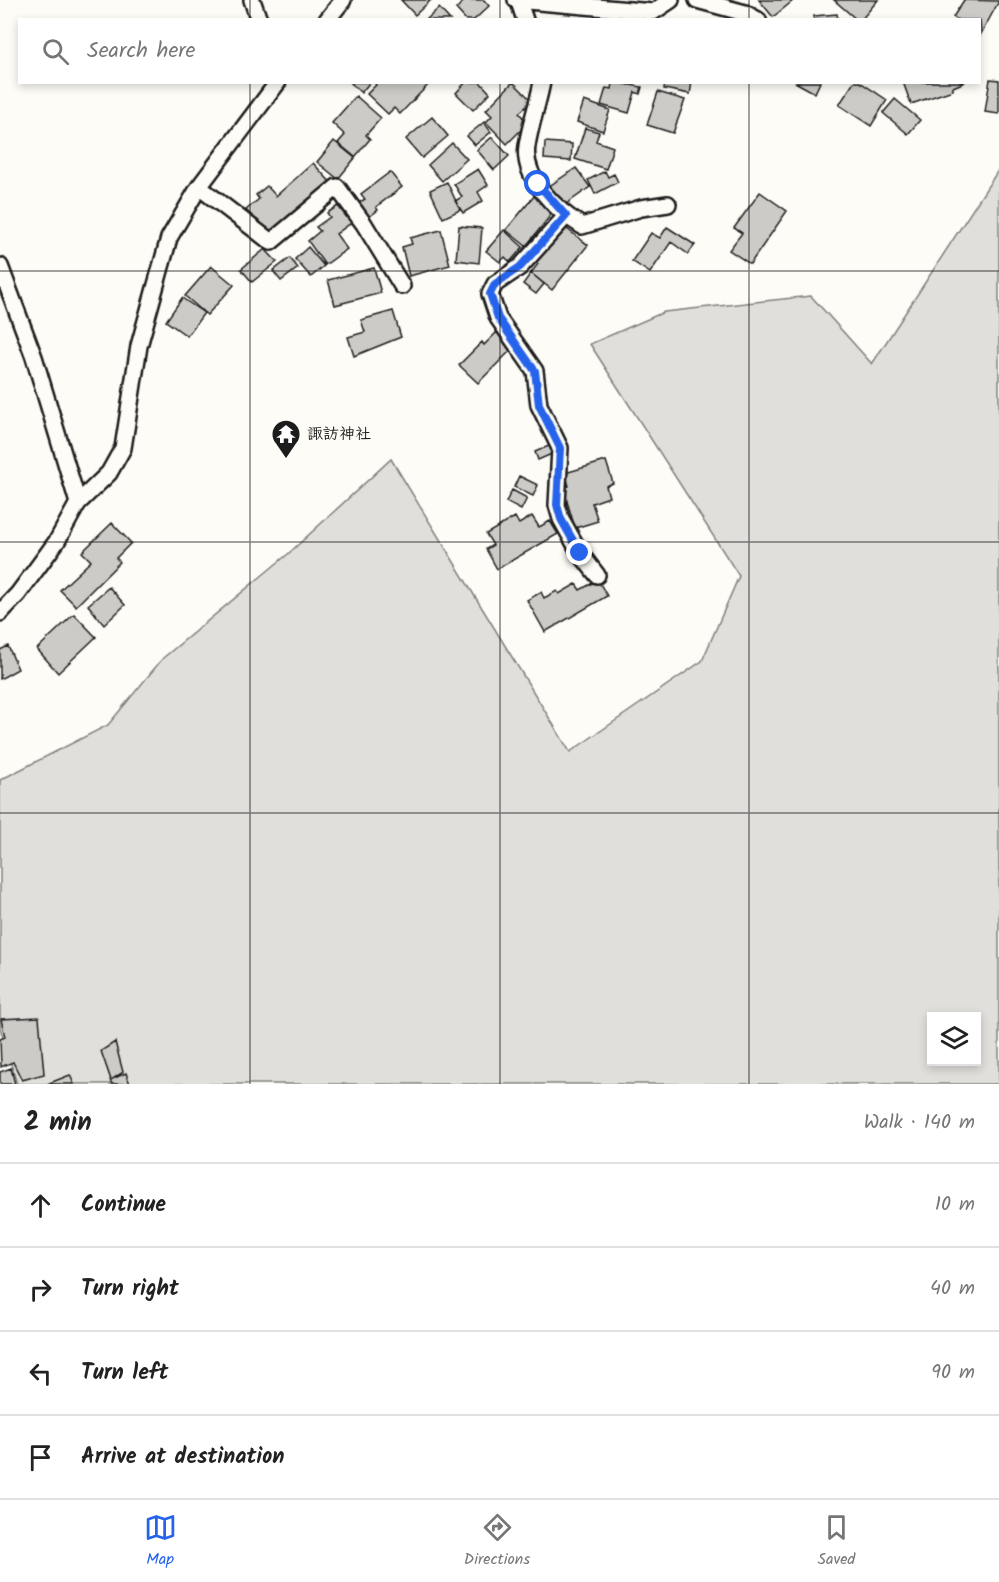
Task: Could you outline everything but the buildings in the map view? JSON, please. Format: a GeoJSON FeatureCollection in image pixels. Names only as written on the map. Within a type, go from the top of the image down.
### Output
{"type":"FeatureCollection","features":[{"type":"Feature","properties":{"kind":"street"},"geometry":{"type":"LineString","coordinates":[[252,0],[258,18]]}},
{"type":"Feature","properties":{"kind":"street"},"geometry":{"type":"LineString","coordinates":[[329,18],[343,0]]}},
{"type":"Feature","properties":{"kind":"street"},"geometry":{"type":"LineString","coordinates":[[524,18],[517,1],[653,12],[671,0]]}},
{"type":"Feature","properties":{"kind":"street"},"geometry":{"type":"LineString","coordinates":[[697,0],[737,10],[754,18]]}},
{"type":"Feature","properties":{"kind":"street"},"geometry":{"type":"LineString","coordinates":[[0,613],[18,594],[57,541],[78,503],[109,473],[123,448],[139,346],[169,238],[199,187],[276,84]]}},
{"type":"Feature","properties":{"kind":"street"},"geometry":{"type":"LineString","coordinates":[[542,84],[527,145],[526,164],[538,184],[566,216],[582,226],[641,208],[669,204]]}},
{"type":"Feature","properties":{"kind":"street"},"geometry":{"type":"LineString","coordinates":[[199,187],[271,242],[337,187],[364,224],[402,286]]}},
{"type":"Feature","properties":{"kind":"street"},"geometry":{"type":"LineString","coordinates":[[566,216],[520,267],[495,284],[490,294],[498,318],[535,371],[539,405],[560,448],[557,505],[561,519],[580,553],[597,575]]}},
{"type":"Feature","properties":{"kind":"street"},"geometry":{"type":"LineString","coordinates":[[0,266],[34,357],[78,503]]}},
{"type":"Feature","properties":{"kind":"shaded area"},"geometry":{"type":"Polygon","coordinates":[[[999,169],[999,1084],[17,1084],[0,1028],[0,780],[108,725],[163,658],[288,554],[391,459],[570,752],[702,661],[739,576],[590,344],[664,312],[811,296],[872,364],[999,169]]]}},
{"type":"Feature","properties":{"kind":"place","name":"諏訪神社"},"geometry":{"type":"Point","coordinates":[286,460]}},
{"type":"Feature","properties":{"kind":"route"},"geometry":{"type":"LineString","coordinates":[[538,184],[566,216],[520,267],[495,284],[490,294],[498,318],[535,371],[539,405],[560,448],[557,505],[561,519],[580,553]]}}]}
